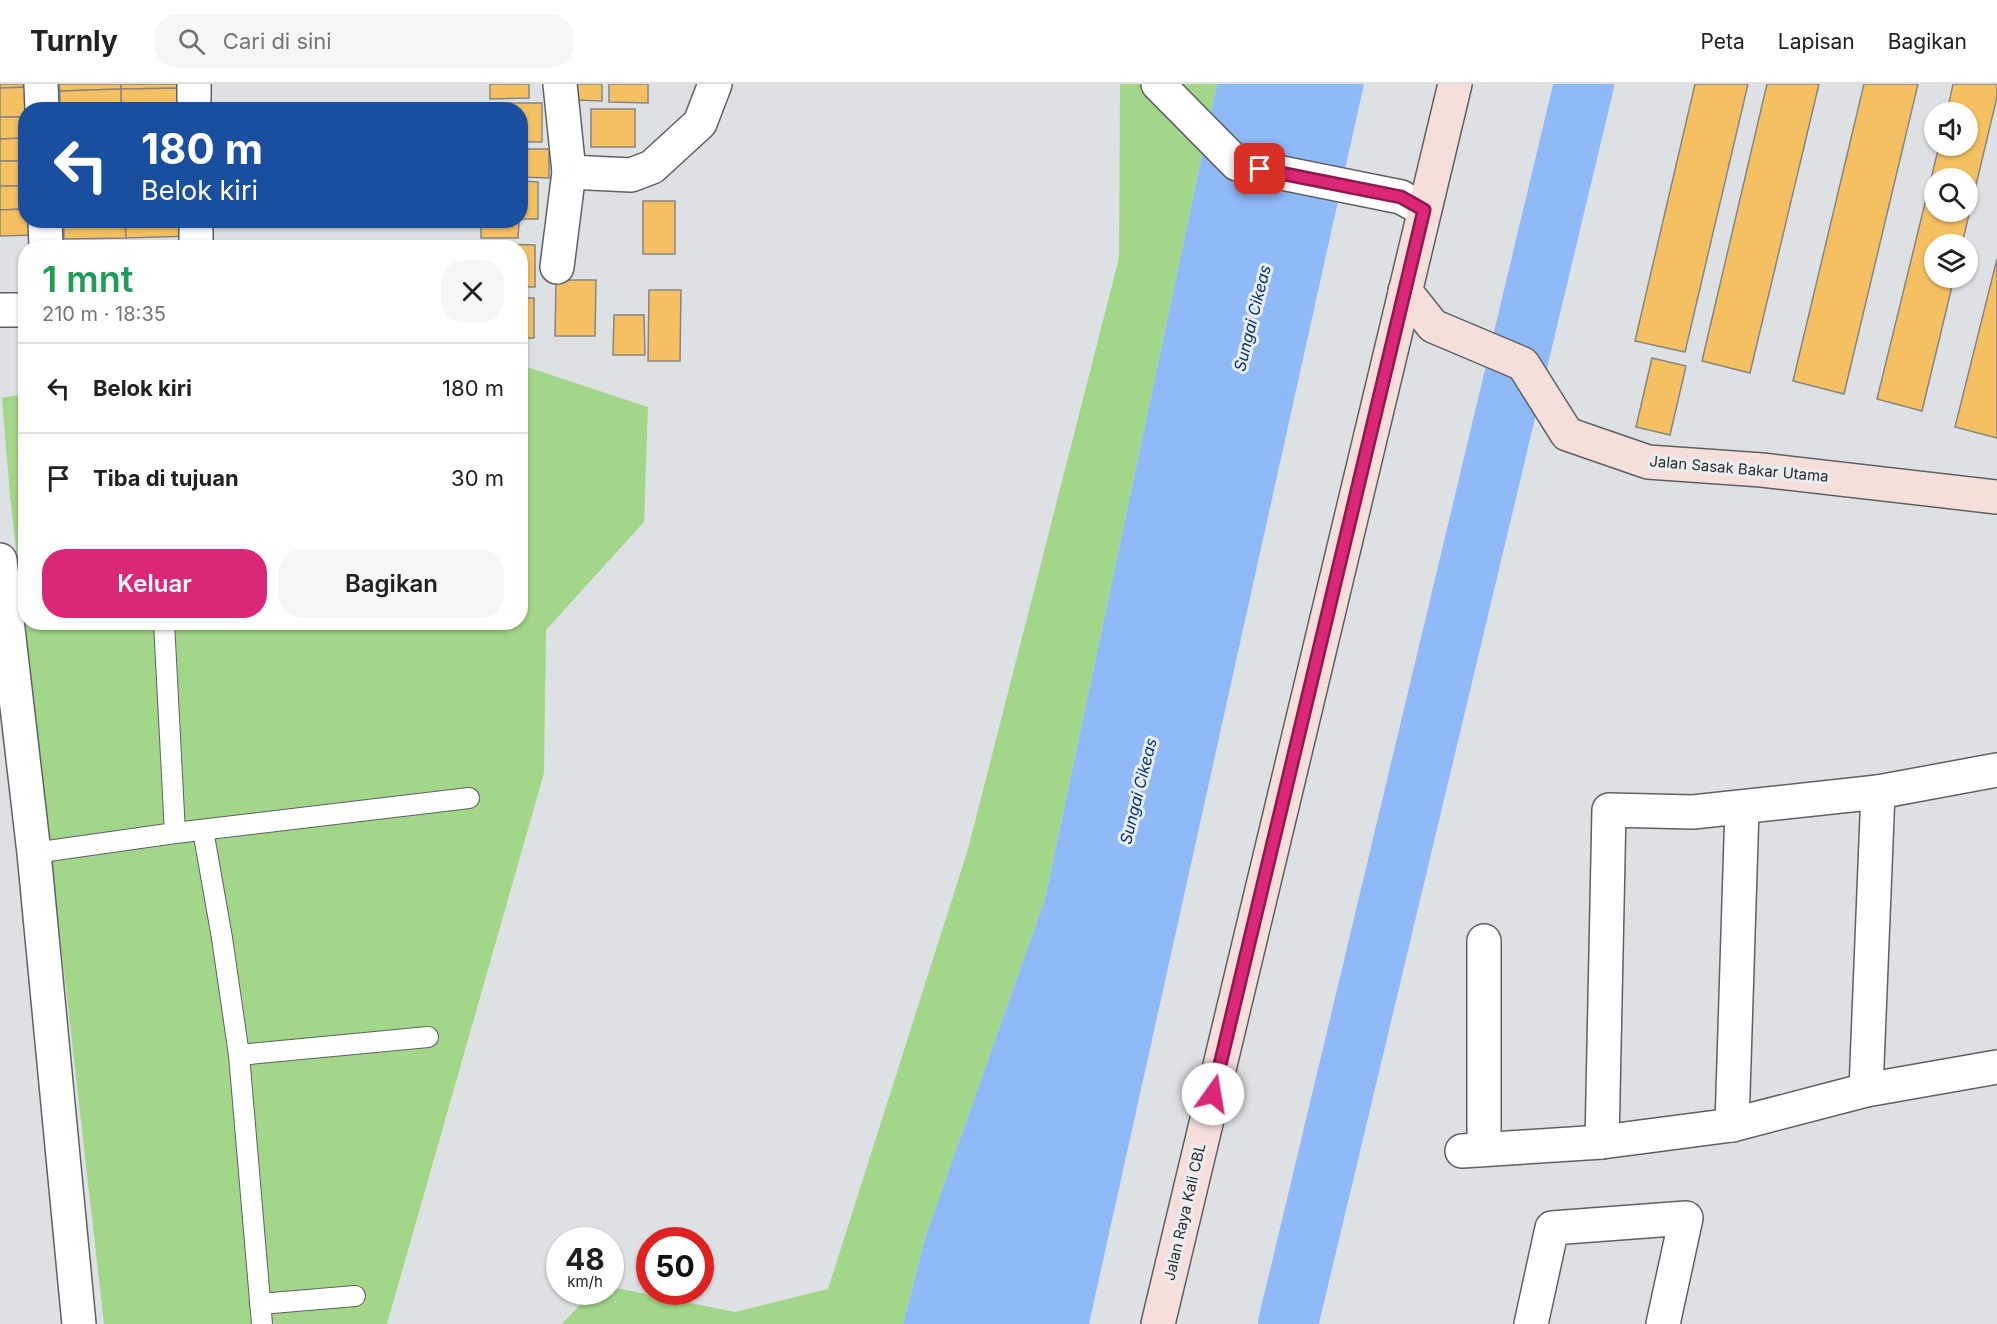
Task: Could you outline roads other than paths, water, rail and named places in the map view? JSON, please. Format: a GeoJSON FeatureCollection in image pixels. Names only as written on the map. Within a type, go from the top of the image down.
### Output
{"type":"FeatureCollection","features":[{"type":"Feature","properties":{"kind":"main road","name":"Jalan Raya Kali CBL"},"geometry":{"type":"LineString","coordinates":[[1158,1324],[1405,291],[1413,204],[1455,84]]}},
{"type":"Feature","properties":{"kind":"main road","name":"Jalan Sasak Bakar Utama"},"geometry":{"type":"LineString","coordinates":[[1405,291],[1433,326],[1523,364],[1567,434],[1648,462],[1762,470],[1997,497]]}},
{"type":"Feature","properties":{"kind":"street"},"geometry":{"type":"LineString","coordinates":[[41,84],[42,102]]}},
{"type":"Feature","properties":{"kind":"street"},"geometry":{"type":"LineString","coordinates":[[194,84],[194,102]]}},
{"type":"Feature","properties":{"kind":"street"},"geometry":{"type":"LineString","coordinates":[[557,267],[569,172],[560,84]]}},
{"type":"Feature","properties":{"kind":"street"},"geometry":{"type":"LineString","coordinates":[[569,172],[631,175],[652,167],[699,123],[715,84]]}},
{"type":"Feature","properties":{"kind":"street"},"geometry":{"type":"LineString","coordinates":[[1158,84],[1237,164],[1413,204]]}},
{"type":"Feature","properties":{"kind":"street"},"geometry":{"type":"LineString","coordinates":[[0,310],[18,310]]}},
{"type":"Feature","properties":{"kind":"street"},"geometry":{"type":"LineString","coordinates":[[0,560],[34,853],[79,1324]]}},
{"type":"Feature","properties":{"kind":"street"},"geometry":{"type":"LineString","coordinates":[[1602,1142],[1610,810],[1693,812],[1742,808],[1878,792],[1997,770]]}},
{"type":"Feature","properties":{"kind":"street"},"geometry":{"type":"LineString","coordinates":[[1866,1090],[1878,792]]}},
{"type":"Feature","properties":{"kind":"street"},"geometry":{"type":"LineString","coordinates":[[1732,1125],[1742,808]]}},
{"type":"Feature","properties":{"kind":"street"},"geometry":{"type":"LineString","coordinates":[[1484,941],[1473,1150],[1602,1142],[1732,1125],[1866,1090],[1997,1067]]}},
{"type":"Feature","properties":{"kind":"street"},"geometry":{"type":"LineString","coordinates":[[1531,1324],[1552,1228],[1686,1218],[1663,1324]]}},
{"type":"Feature","properties":{"kind":"lane"},"geometry":{"type":"LineString","coordinates":[[164,630],[175,833]]}},
{"type":"Feature","properties":{"kind":"lane"},"geometry":{"type":"LineString","coordinates":[[34,853],[175,833],[470,798]]}},
{"type":"Feature","properties":{"kind":"lane"},"geometry":{"type":"LineString","coordinates":[[203,830],[239,1055],[262,1324]]}},
{"type":"Feature","properties":{"kind":"lane"},"geometry":{"type":"LineString","coordinates":[[239,1055],[428,1037]]}},
{"type":"Feature","properties":{"kind":"lane"},"geometry":{"type":"LineString","coordinates":[[260,1304],[355,1296]]}},
{"type":"Feature","properties":{"kind":"water","name":"Sungai Cikeas"},"geometry":{"type":"Polygon","coordinates":[[[1217,84],[1364,84],[1089,1324],[903,1324],[926,1235],[1045,899],[1217,84]]]}},
{"type":"Feature","properties":{"kind":"waterway"},"geometry":{"type":"LineString","coordinates":[[1288,1324],[1584,84]]}}]}
